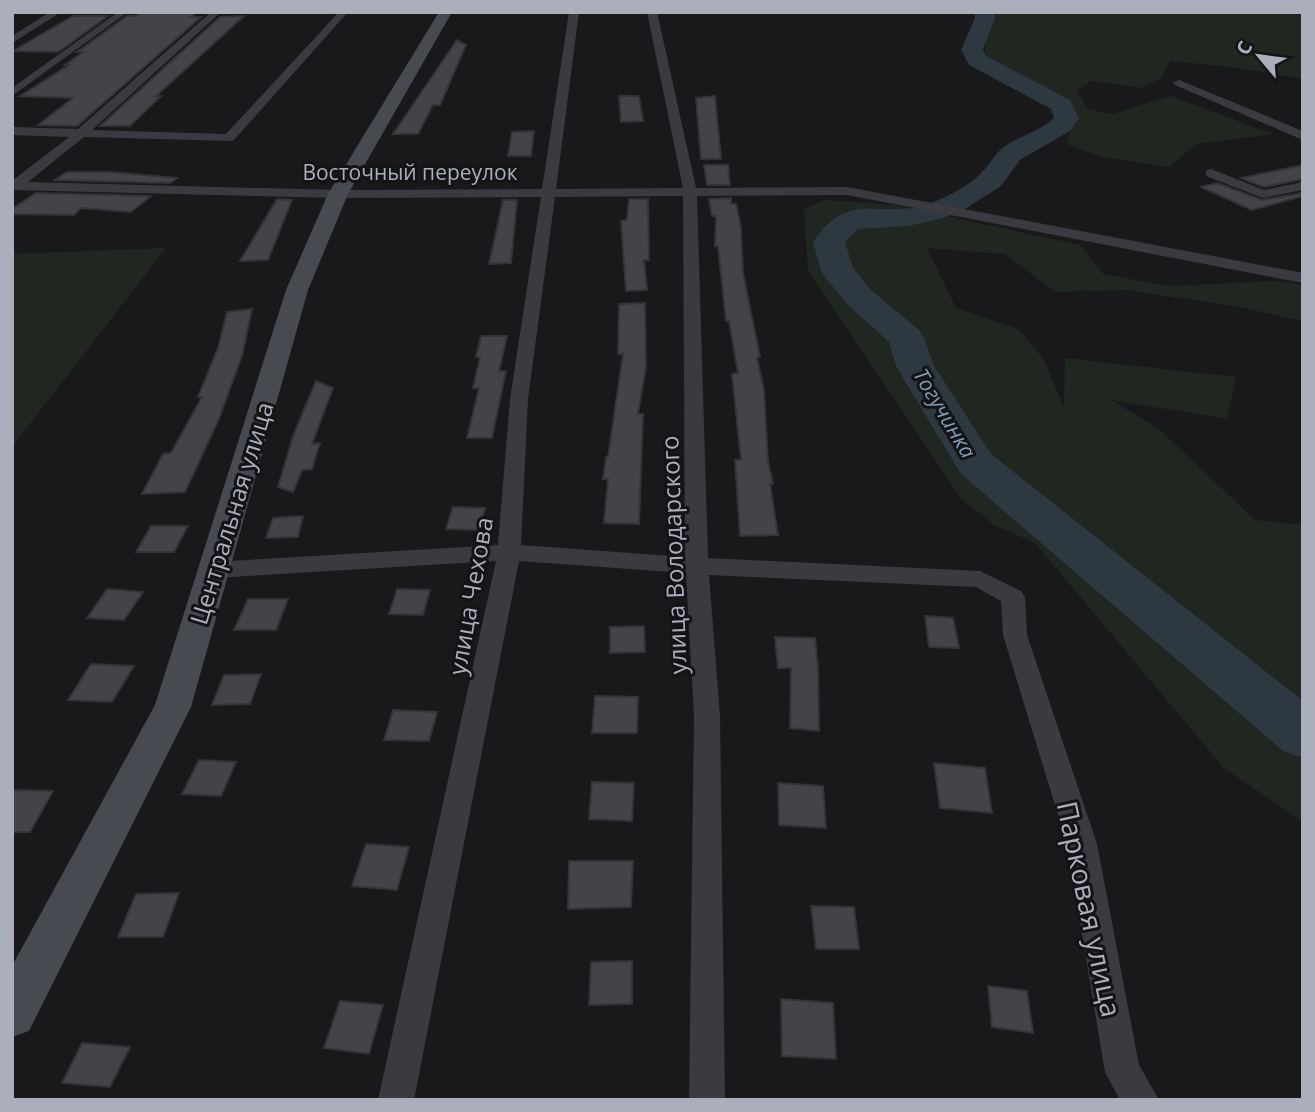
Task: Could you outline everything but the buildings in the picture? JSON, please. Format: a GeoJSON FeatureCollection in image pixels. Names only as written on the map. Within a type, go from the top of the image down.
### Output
{"type":"FeatureCollection","features":[{"type":"Feature","properties":{"kind":"main road","name":"Центральная улица"},"geometry":{"type":"LineString","coordinates":[[12,1014],[173,707],[297,290],[338,194],[446,12]]}},
{"type":"Feature","properties":{"kind":"street"},"geometry":{"type":"LineString","coordinates":[[12,40],[57,12]]}},
{"type":"Feature","properties":{"kind":"street"},"geometry":{"type":"LineString","coordinates":[[12,93],[124,12]]}},
{"type":"Feature","properties":{"kind":"street"},"geometry":{"type":"LineString","coordinates":[[13,186],[81,133],[218,12]]}},
{"type":"Feature","properties":{"kind":"street"},"geometry":{"type":"LineString","coordinates":[[12,131],[229,138],[344,12]]}},
{"type":"Feature","properties":{"kind":"street","name":"улица Чехова"},"geometry":{"type":"LineString","coordinates":[[396,1100],[509,552],[519,399],[575,12]]}},
{"type":"Feature","properties":{"kind":"street","name":"улица Володарского"},"geometry":{"type":"LineString","coordinates":[[652,12],[690,190],[697,566],[707,716],[707,1100]]}},
{"type":"Feature","properties":{"kind":"street"},"geometry":{"type":"LineString","coordinates":[[1179,83],[1303,136]]}},
{"type":"Feature","properties":{"kind":"street"},"geometry":{"type":"LineString","coordinates":[[1211,173],[1264,194],[1303,186]]}},
{"type":"Feature","properties":{"kind":"street","name":"Восточный переулок"},"geometry":{"type":"LineString","coordinates":[[13,186],[338,194],[847,191],[1303,278]]}},
{"type":"Feature","properties":{"kind":"street"},"geometry":{"type":"LineString","coordinates":[[214,570],[509,552],[697,566]]}},
{"type":"Feature","properties":{"kind":"street","name":"Парковая улица"},"geometry":{"type":"LineString","coordinates":[[697,566],[980,579],[1013,597],[1015,635],[1082,844],[1123,1072],[1141,1100]]}},
{"type":"Feature","properties":{"kind":"shaded area"},"geometry":{"type":"Polygon","coordinates":[[[988,12],[1303,12],[1303,79],[1232,67],[1170,61],[1162,77],[1143,88],[1091,81],[1077,90],[1088,109],[1112,114],[1171,96],[1273,134],[1196,144],[1169,167],[1101,157],[1067,144],[1074,112],[985,58],[988,12]]]}},
{"type":"Feature","properties":{"kind":"shaded area"},"geometry":{"type":"Polygon","coordinates":[[[826,200],[895,205],[1080,245],[1103,274],[1169,286],[1279,281],[1303,285],[1303,321],[1235,306],[1125,290],[1055,292],[1005,254],[927,248],[956,308],[1020,330],[1044,360],[1064,407],[1065,358],[1236,377],[1227,419],[1111,400],[1158,428],[1255,520],[1303,525],[1303,822],[1223,767],[1035,543],[996,526],[962,500],[808,271],[804,209],[826,200]]]}},
{"type":"Feature","properties":{"kind":"shaded area"},"geometry":{"type":"Polygon","coordinates":[[[166,248],[12,447],[12,254],[166,248]]]}},
{"type":"Feature","properties":{"kind":"waterway","name":"Тогучинка"},"geometry":{"type":"LineString","coordinates":[[984,12],[985,18],[972,50],[977,60],[1061,105],[1067,118],[1061,126],[1011,154],[991,180],[955,203],[934,212],[908,217],[856,218],[848,222],[837,230],[829,242],[837,270],[859,297],[906,338],[915,366],[976,464],[1303,734]]}}]}
